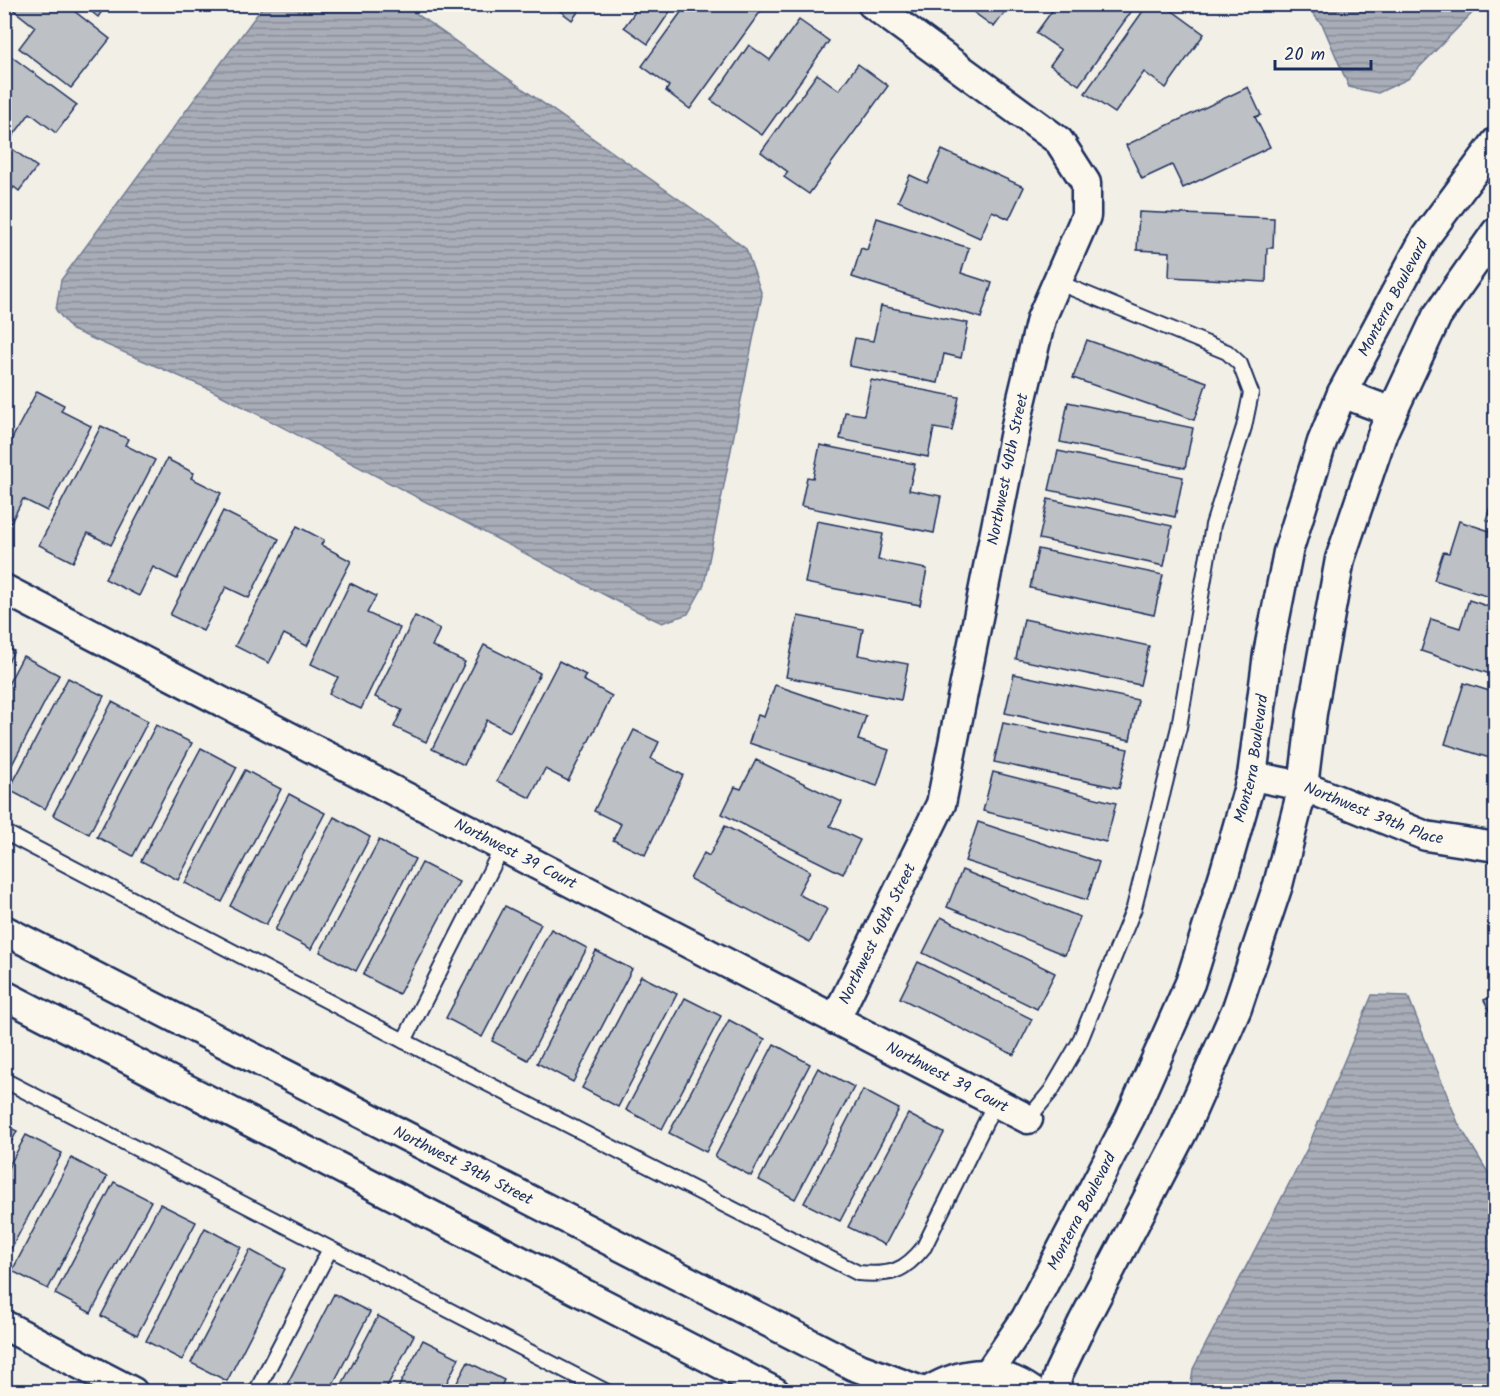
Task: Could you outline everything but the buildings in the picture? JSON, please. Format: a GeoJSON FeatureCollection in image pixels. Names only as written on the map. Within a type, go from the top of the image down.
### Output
{"type":"FeatureCollection","features":[{"type":"Feature","properties":{"kind":"street","name":"Northwest 40th Street"},"geometry":{"type":"LineString","coordinates":[[835,1020],[941,804],[1018,411],[1041,319],[1086,216],[1086,183],[1059,141],[872,4]]}},
{"type":"Feature","properties":{"kind":"street","name":"Monterra Boulevard"},"geometry":{"type":"LineString","coordinates":[[988,1374],[1026,1318],[1130,1118],[1190,983],[1252,776],[1268,654],[1288,552],[1322,442],[1341,393],[1426,236],[1496,141]]}},
{"type":"Feature","properties":{"kind":"street"},"geometry":{"type":"LineString","coordinates":[[1053,1392],[1059,1372],[1083,1322],[1183,1131],[1237,1008],[1278,885],[1303,786],[1312,713],[1340,559],[1383,432],[1437,316],[1496,232]]}},
{"type":"Feature","properties":{"kind":"street"},"geometry":{"type":"LineString","coordinates":[[1341,393],[1392,412]]}},
{"type":"Feature","properties":{"kind":"street","name":"Northwest 39 Court"},"geometry":{"type":"LineString","coordinates":[[4,589],[1028,1119]]}},
{"type":"Feature","properties":{"kind":"street","name":"Northwest 39th Place"},"geometry":{"type":"LineString","coordinates":[[1252,776],[1303,786],[1426,836],[1496,847]]}},
{"type":"Feature","properties":{"kind":"street","name":"Northwest 39th Street"},"geometry":{"type":"LineString","coordinates":[[4,930],[854,1366],[926,1392]]}},
{"type":"Feature","properties":{"kind":"street"},"geometry":{"type":"LineString","coordinates":[[4,995],[775,1392]]}},
{"type":"Feature","properties":{"kind":"street"},"geometry":{"type":"LineString","coordinates":[[4,1325],[133,1392]]}},
{"type":"Feature","properties":{"kind":"street"},"geometry":{"type":"LineString","coordinates":[[926,1392],[945,1381],[966,1375],[988,1374],[1011,1379],[1033,1392]]}},
{"type":"Feature","properties":{"kind":"lane"},"geometry":{"type":"LineString","coordinates":[[1028,1119],[1051,1091],[1079,1043],[1134,908],[1179,727],[1213,525],[1244,427],[1251,393],[1240,364],[1227,352],[1057,282]]}},
{"type":"Feature","properties":{"kind":"lane"},"geometry":{"type":"LineString","coordinates":[[4,832],[404,1041],[858,1273],[880,1275],[895,1272],[913,1261],[924,1246],[995,1103]]}},
{"type":"Feature","properties":{"kind":"lane"},"geometry":{"type":"LineString","coordinates":[[404,1041],[503,846]]}},
{"type":"Feature","properties":{"kind":"lane"},"geometry":{"type":"LineString","coordinates":[[4,1080],[607,1392]]}},
{"type":"Feature","properties":{"kind":"lane"},"geometry":{"type":"LineString","coordinates":[[256,1392],[330,1249]]}},
{"type":"Feature","properties":{"kind":"shaded area"},"geometry":{"type":"Polygon","coordinates":[[[264,5],[404,5],[746,249],[762,295],[704,585],[688,614],[662,623],[624,605],[209,389],[72,330],[56,310],[61,280],[264,5]]]}},
{"type":"Feature","properties":{"kind":"shaded area"},"geometry":{"type":"Polygon","coordinates":[[[1306,5],[1480,5],[1408,79],[1378,93],[1349,87],[1323,26],[1306,5]]]}},
{"type":"Feature","properties":{"kind":"shaded area"},"geometry":{"type":"Polygon","coordinates":[[[1372,995],[1408,996],[1458,1123],[1495,1184],[1495,1391],[1190,1391],[1193,1369],[1307,1149],[1372,995]]]}}]}
